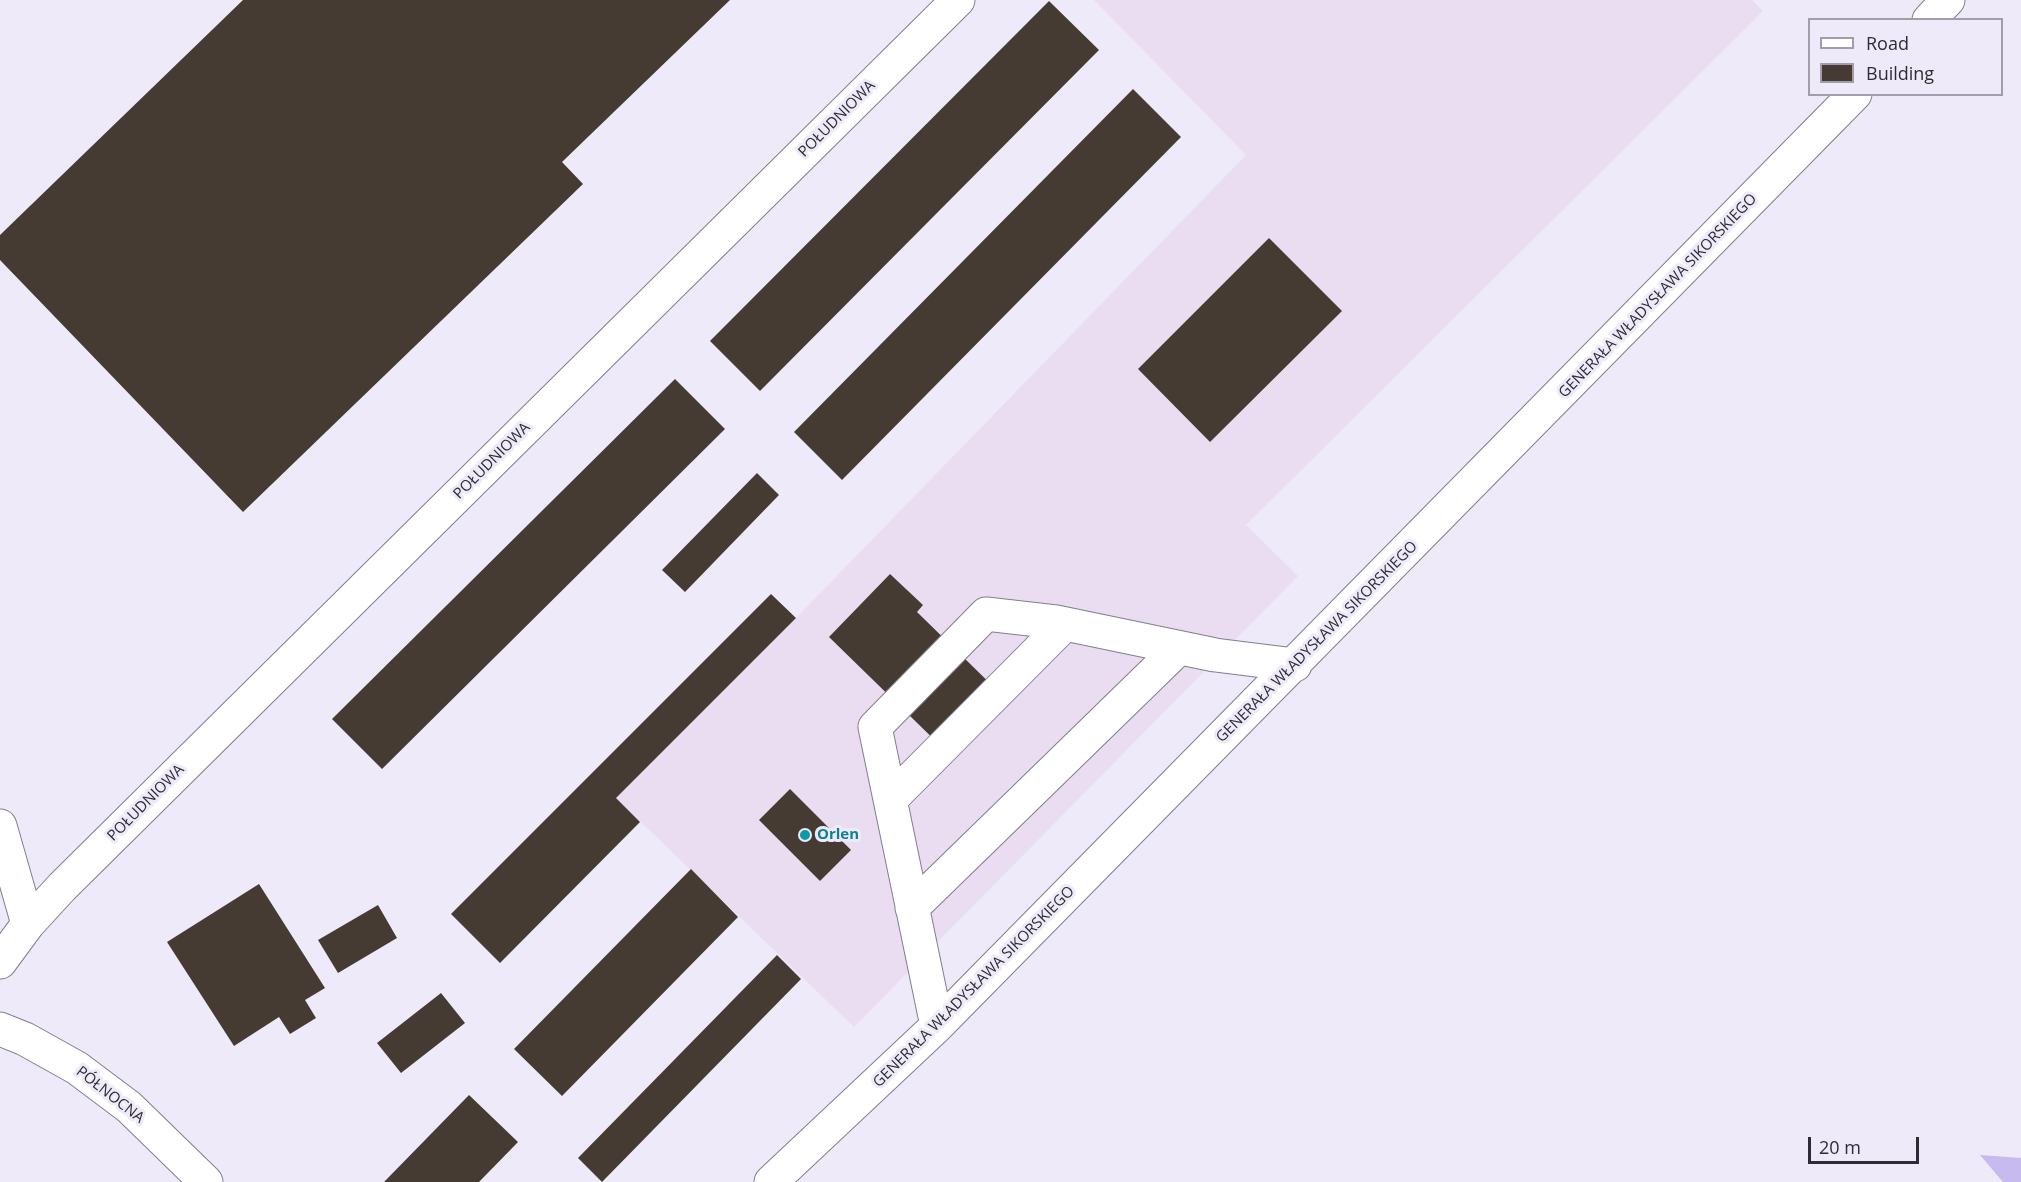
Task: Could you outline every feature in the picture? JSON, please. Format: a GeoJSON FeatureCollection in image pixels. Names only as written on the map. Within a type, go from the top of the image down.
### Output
{"type":"FeatureCollection","features":[{"type":"Feature","properties":{"kind":"street","name":"POŁUDNIOWA"},"geometry":{"type":"LineString","coordinates":[[28,924],[70,879],[958,0]]}},
{"type":"Feature","properties":{"kind":"street"},"geometry":{"type":"LineString","coordinates":[[1931,18],[1948,0]]}},
{"type":"Feature","properties":{"kind":"street","name":"GENERAŁA WŁADYSŁAWA SIKORSKIEGO"},"geometry":{"type":"LineString","coordinates":[[771,1182],[937,1026],[1854,96]]}},
{"type":"Feature","properties":{"kind":"street"},"geometry":{"type":"LineString","coordinates":[[937,1026],[875,727],[986,614],[1065,624],[1179,648],[1295,665]]}},
{"type":"Feature","properties":{"kind":"street"},"geometry":{"type":"LineString","coordinates":[[890,800],[1065,624]]}},
{"type":"Feature","properties":{"kind":"street"},"geometry":{"type":"LineString","coordinates":[[912,908],[1179,648]]}},
{"type":"Feature","properties":{"kind":"street"},"geometry":{"type":"LineString","coordinates":[[0,825],[28,924],[0,962]]}},
{"type":"Feature","properties":{"kind":"street","name":"PÓŁNOCNA"},"geometry":{"type":"LineString","coordinates":[[0,1029],[26,1039],[77,1068],[129,1107],[206,1182]]}},
{"type":"Feature","properties":{"kind":"shaded area"},"geometry":{"type":"Polygon","coordinates":[[[1094,0],[1752,0],[1763,11],[1246,525],[1298,576],[854,1027],[616,798],[796,618],[1246,155],[1094,0]]]}},
{"type":"Feature","properties":{"kind":"shaded area"},"geometry":{"type":"Polygon","coordinates":[[[1980,1155],[2021,1158],[2021,1182],[2003,1182],[1980,1155]]]}},
{"type":"Feature","properties":{"kind":"building"},"geometry":{"type":"Polygon","coordinates":[[[243,0],[730,0],[562,162],[583,184],[243,512],[0,260],[0,235],[243,0]]]}},
{"type":"Feature","properties":{"kind":"building"},"geometry":{"type":"Polygon","coordinates":[[[1049,1],[1099,50],[760,391],[710,341],[1049,1]]]}},
{"type":"Feature","properties":{"kind":"building"},"geometry":{"type":"Polygon","coordinates":[[[1133,89],[1181,137],[842,480],[794,432],[1133,89]]]}},
{"type":"Feature","properties":{"kind":"building"},"geometry":{"type":"Polygon","coordinates":[[[1269,238],[1342,311],[1210,442],[1138,369],[1269,238]]]}},
{"type":"Feature","properties":{"kind":"building"},"geometry":{"type":"Polygon","coordinates":[[[675,379],[725,429],[382,769],[332,719],[675,379]]]}},
{"type":"Feature","properties":{"kind":"building"},"geometry":{"type":"Polygon","coordinates":[[[757,473],[779,495],[685,592],[662,570],[757,473]]]}},
{"type":"Feature","properties":{"kind":"building"},"geometry":{"type":"Polygon","coordinates":[[[890,574],[923,605],[917,612],[1004,697],[949,754],[829,637],[890,574]]]}},
{"type":"Feature","properties":{"kind":"building"},"geometry":{"type":"Polygon","coordinates":[[[771,594],[796,618],[616,798],[640,822],[500,963],[451,914],[771,594]]]}},
{"type":"Feature","properties":{"kind":"building","name":"Orlen"},"geometry":{"type":"Polygon","coordinates":[[[790,789],[851,850],[820,881],[759,820],[790,789]]]}},
{"type":"Feature","properties":{"kind":"building"},"geometry":{"type":"Polygon","coordinates":[[[691,869],[738,917],[562,1096],[514,1049],[691,869]]]}},
{"type":"Feature","properties":{"kind":"building"},"geometry":{"type":"Polygon","coordinates":[[[259,884],[325,988],[305,1000],[316,1018],[290,1034],[279,1017],[234,1046],[167,942],[259,884]]]}},
{"type":"Feature","properties":{"kind":"building"},"geometry":{"type":"Polygon","coordinates":[[[378,905],[397,938],[338,973],[318,940],[378,905]]]}},
{"type":"Feature","properties":{"kind":"building"},"geometry":{"type":"Polygon","coordinates":[[[777,955],[801,979],[602,1182],[578,1158],[777,955]]]}},
{"type":"Feature","properties":{"kind":"building"},"geometry":{"type":"Polygon","coordinates":[[[441,993],[465,1023],[401,1073],[377,1043],[441,993]]]}},
{"type":"Feature","properties":{"kind":"building"},"geometry":{"type":"Polygon","coordinates":[[[469,1095],[518,1142],[479,1182],[384,1182],[469,1095]]]}},
{"type":"Feature","properties":{"kind":"place","name":"Orlen"},"geometry":{"type":"Point","coordinates":[805,835]}}]}
